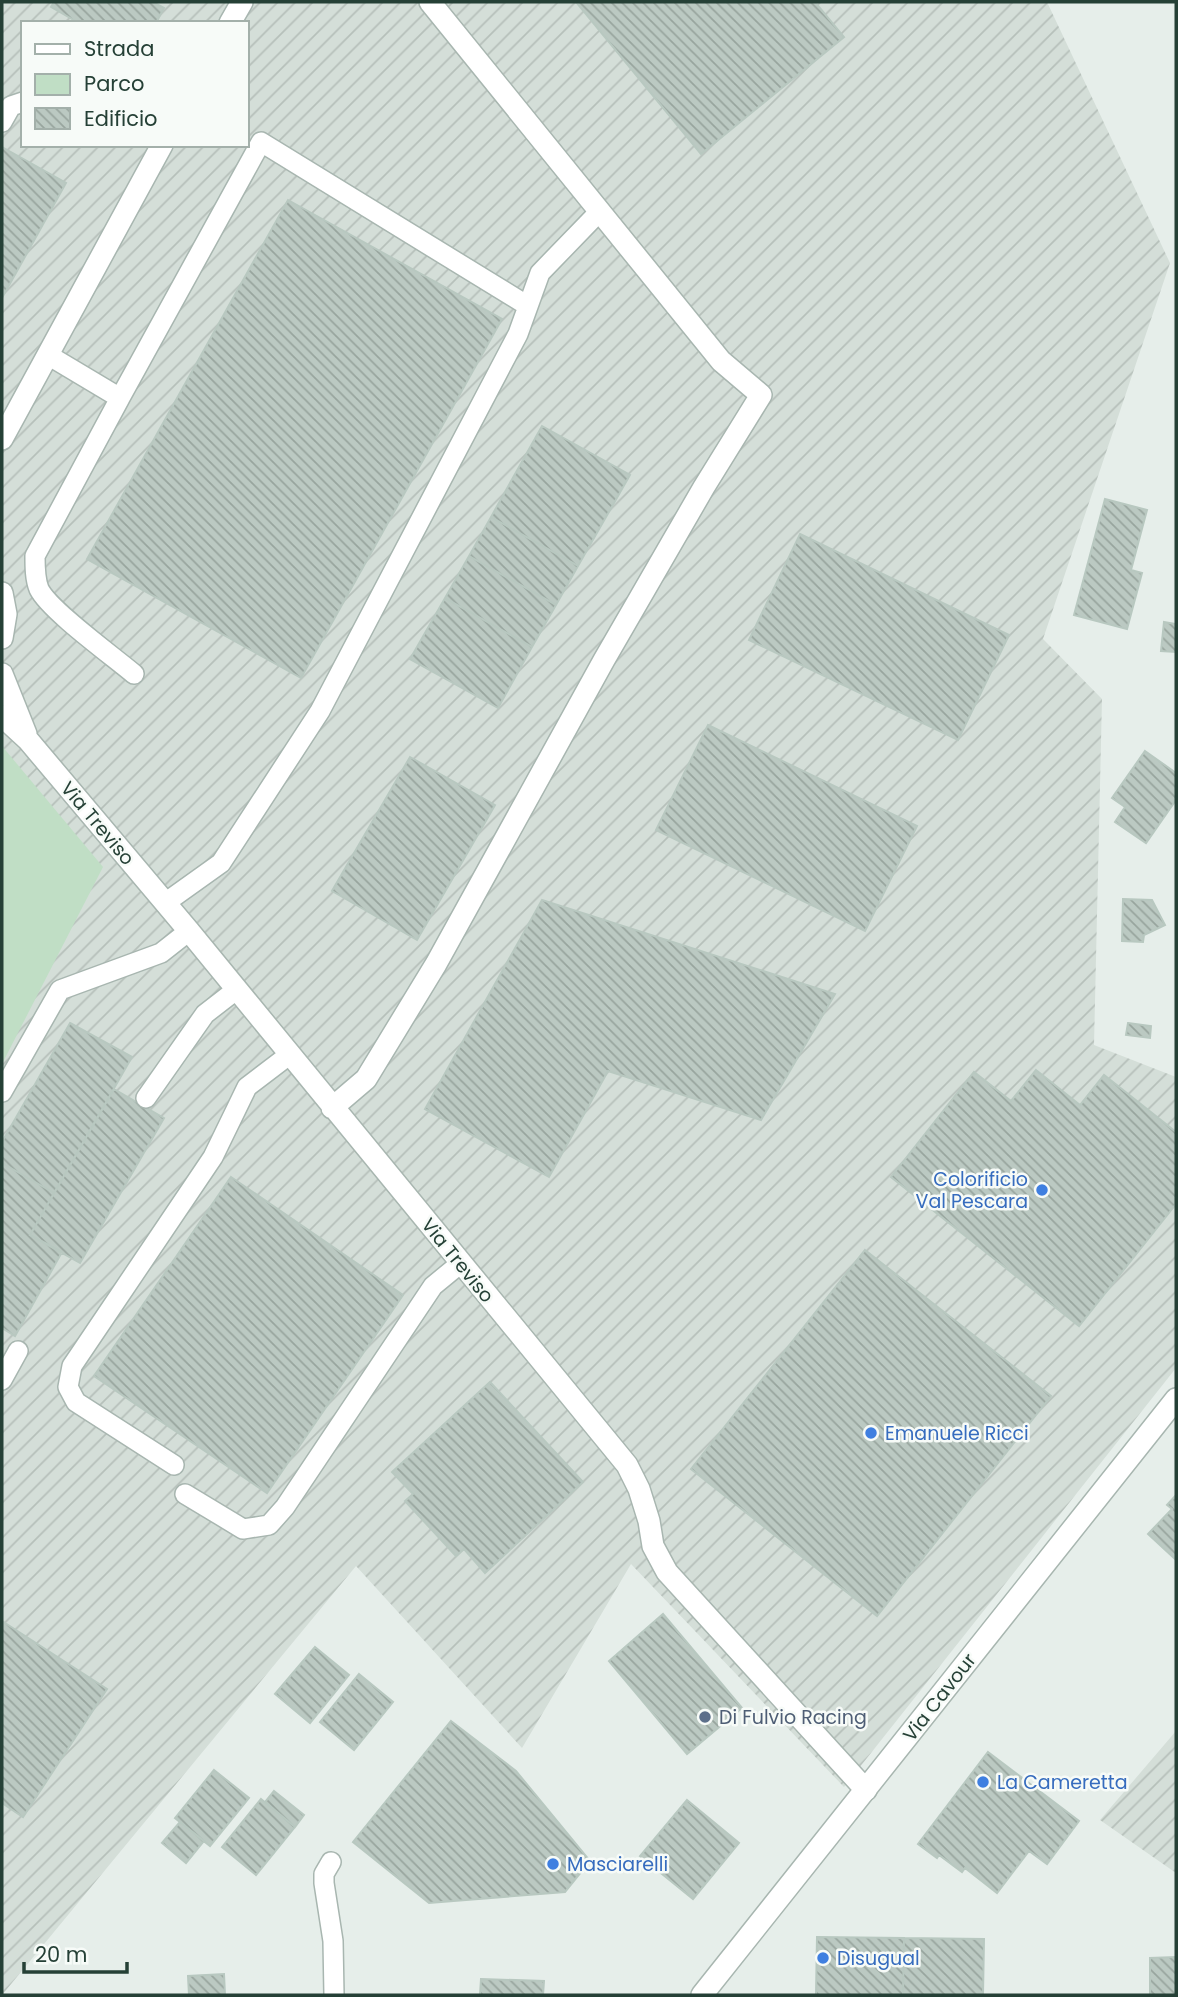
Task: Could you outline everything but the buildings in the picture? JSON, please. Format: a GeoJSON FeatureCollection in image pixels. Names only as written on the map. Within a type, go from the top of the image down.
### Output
{"type":"FeatureCollection","features":[{"type":"Feature","properties":{"kind":"street"},"geometry":{"type":"LineString","coordinates":[[231,21],[242,2]]}},
{"type":"Feature","properties":{"kind":"street"},"geometry":{"type":"LineString","coordinates":[[332,1108],[366,1079],[436,964],[604,660],[704,487],[761,396],[721,361],[430,2]]}},
{"type":"Feature","properties":{"kind":"street"},"geometry":{"type":"LineString","coordinates":[[2,439],[161,147]]}},
{"type":"Feature","properties":{"kind":"street"},"geometry":{"type":"LineString","coordinates":[[2,593],[6,614],[2,638]]}},
{"type":"Feature","properties":{"kind":"street","name":"Via Treviso"},"geometry":{"type":"LineString","coordinates":[[2,674],[28,740]]}},
{"type":"Feature","properties":{"kind":"street","name":"Via Treviso"},"geometry":{"type":"LineString","coordinates":[[2,716],[28,740],[189,931],[627,1465],[639,1489],[653,1546],[667,1572],[866,1790]]}},
{"type":"Feature","properties":{"kind":"street","name":"Via Cavour"},"geometry":{"type":"LineString","coordinates":[[702,1995],[1176,1399]]}},
{"type":"Feature","properties":{"kind":"lane"},"geometry":{"type":"LineString","coordinates":[[2,122],[11,106],[21,103]]}},
{"type":"Feature","properties":{"kind":"lane"},"geometry":{"type":"LineString","coordinates":[[134,674],[55,609],[40,590],[36,556],[261,142],[528,306]]}},
{"type":"Feature","properties":{"kind":"lane"},"geometry":{"type":"LineString","coordinates":[[165,903],[220,863],[320,711],[518,334],[540,273],[600,211]]}},
{"type":"Feature","properties":{"kind":"lane"},"geometry":{"type":"LineString","coordinates":[[48,355],[120,398]]}},
{"type":"Feature","properties":{"kind":"lane"},"geometry":{"type":"LineString","coordinates":[[2,1092],[60,990],[161,954],[189,931]]}},
{"type":"Feature","properties":{"kind":"lane"},"geometry":{"type":"LineString","coordinates":[[146,1098],[205,1014],[236,990]]}},
{"type":"Feature","properties":{"kind":"lane"},"geometry":{"type":"LineString","coordinates":[[174,1465],[76,1402],[68,1387],[72,1366],[213,1157],[247,1087],[289,1055]]}},
{"type":"Feature","properties":{"kind":"lane"},"geometry":{"type":"LineString","coordinates":[[185,1494],[243,1529],[269,1525],[285,1507],[433,1286],[461,1264]]}},
{"type":"Feature","properties":{"kind":"lane"},"geometry":{"type":"LineString","coordinates":[[2,1380],[18,1351]]}},
{"type":"Feature","properties":{"kind":"lane"},"geometry":{"type":"LineString","coordinates":[[331,1862],[324,1874],[324,1883],[333,1941],[334,1995]]}},
{"type":"Feature","properties":{"kind":"shaded area"},"geometry":{"type":"Polygon","coordinates":[[[2,2],[1047,2],[1170,263],[1043,639],[1102,699],[1094,1045],[1176,1077],[1176,1368],[844,1787],[631,1564],[522,1748],[356,1566],[2,1995],[2,2]]]}},
{"type":"Feature","properties":{"kind":"shaded area"},"geometry":{"type":"Polygon","coordinates":[[[1176,1731],[1176,1873],[1100,1820],[1176,1731]]]}},
{"type":"Feature","properties":{"kind":"green space"},"geometry":{"type":"Polygon","coordinates":[[[2,746],[103,867],[2,1064],[2,746]]]}},
{"type":"Feature","properties":{"kind":"place","name":"Colorificio Val Pescara"},"geometry":{"type":"Point","coordinates":[1042,1190]}},
{"type":"Feature","properties":{"kind":"place","name":"Emanuele Ricci"},"geometry":{"type":"Point","coordinates":[871,1433]}},
{"type":"Feature","properties":{"kind":"place","name":"Di Fulvio Racing"},"geometry":{"type":"Point","coordinates":[705,1717]}},
{"type":"Feature","properties":{"kind":"place","name":"La Cameretta"},"geometry":{"type":"Point","coordinates":[983,1782]}},
{"type":"Feature","properties":{"kind":"place","name":"Masciarelli"},"geometry":{"type":"Point","coordinates":[553,1864]}},
{"type":"Feature","properties":{"kind":"place","name":"Disugual"},"geometry":{"type":"Point","coordinates":[823,1958]}}]}
